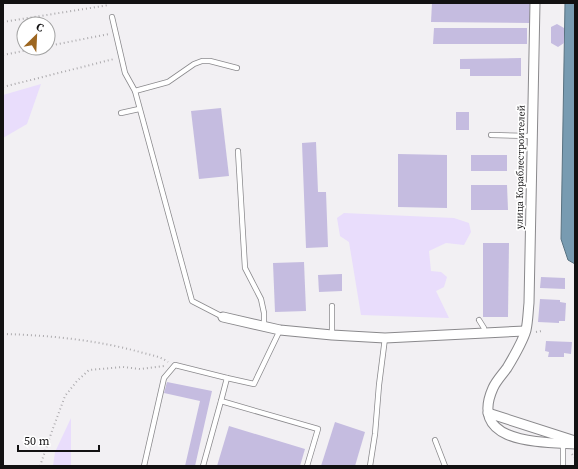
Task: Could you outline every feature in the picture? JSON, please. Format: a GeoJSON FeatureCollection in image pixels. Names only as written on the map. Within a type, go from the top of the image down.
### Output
{"type":"FeatureCollection","features":[{"type":"Feature","properties":{"kind":"street","name":"улица Кораблестроителей"},"geometry":{"type":"LineString","coordinates":[[526,331],[528,303],[535,3]]}},
{"type":"Feature","properties":{"kind":"street"},"geometry":{"type":"LineString","coordinates":[[223,317],[280,330],[385,338],[526,331],[507,368],[493,388],[488,405],[488,413],[491,422],[496,430],[514,438],[530,441],[575,444]]}},
{"type":"Feature","properties":{"kind":"street"},"geometry":{"type":"LineString","coordinates":[[488,413],[575,441]]}},
{"type":"Feature","properties":{"kind":"lane"},"geometry":{"type":"LineString","coordinates":[[112,17],[125,73],[135,91],[192,301],[223,317]]}},
{"type":"Feature","properties":{"kind":"lane"},"geometry":{"type":"LineString","coordinates":[[135,91],[168,82],[194,64],[202,61],[237,68]]}},
{"type":"Feature","properties":{"kind":"lane"},"geometry":{"type":"LineString","coordinates":[[121,113],[139,109]]}},
{"type":"Feature","properties":{"kind":"lane"},"geometry":{"type":"LineString","coordinates":[[491,135],[532,136]]}},
{"type":"Feature","properties":{"kind":"lane"},"geometry":{"type":"LineString","coordinates":[[238,151],[245,268],[261,299],[264,313],[264,327]]}},
{"type":"Feature","properties":{"kind":"lane"},"geometry":{"type":"LineString","coordinates":[[332,306],[332,335]]}},
{"type":"Feature","properties":{"kind":"lane"},"geometry":{"type":"LineString","coordinates":[[479,320],[484,328],[484,333]]}},
{"type":"Feature","properties":{"kind":"lane"},"geometry":{"type":"LineString","coordinates":[[144,466],[164,378],[175,365],[254,384],[280,330]]}},
{"type":"Feature","properties":{"kind":"lane"},"geometry":{"type":"LineString","coordinates":[[370,466],[375,434],[385,338]]}},
{"type":"Feature","properties":{"kind":"lane"},"geometry":{"type":"LineString","coordinates":[[204,466],[227,378]]}},
{"type":"Feature","properties":{"kind":"lane"},"geometry":{"type":"LineString","coordinates":[[221,401],[318,429],[307,466]]}},
{"type":"Feature","properties":{"kind":"lane"},"geometry":{"type":"LineString","coordinates":[[435,440],[445,466]]}},
{"type":"Feature","properties":{"kind":"lane"},"geometry":{"type":"LineString","coordinates":[[563,444],[563,466]]}},
{"type":"Feature","properties":{"kind":"path"},"geometry":{"type":"LineString","coordinates":[[3,22],[110,5]]}},
{"type":"Feature","properties":{"kind":"path"},"geometry":{"type":"LineString","coordinates":[[56,44],[116,32]]}},
{"type":"Feature","properties":{"kind":"path"},"geometry":{"type":"LineString","coordinates":[[3,55],[16,52]]}},
{"type":"Feature","properties":{"kind":"path"},"geometry":{"type":"LineString","coordinates":[[3,87],[121,57]]}},
{"type":"Feature","properties":{"kind":"path"},"geometry":{"type":"LineString","coordinates":[[536,332],[542,331]]}},
{"type":"Feature","properties":{"kind":"path"},"geometry":{"type":"LineString","coordinates":[[3,334],[38,335],[123,347],[162,358]]}},
{"type":"Feature","properties":{"kind":"path"},"geometry":{"type":"LineString","coordinates":[[40,466],[66,396],[77,381],[89,370],[123,367],[140,369],[175,365]]}},
{"type":"Feature","properties":{"kind":"shaded area"},"geometry":{"type":"Polygon","coordinates":[[[41,84],[27,124],[3,138],[3,95],[41,84]]]}},
{"type":"Feature","properties":{"kind":"shaded area"},"geometry":{"type":"Polygon","coordinates":[[[344,213],[454,218],[469,223],[471,232],[464,245],[446,243],[429,251],[431,271],[441,272],[447,277],[444,287],[436,291],[449,318],[361,315],[349,242],[340,236],[337,218],[344,213]]]}},
{"type":"Feature","properties":{"kind":"shaded area"},"geometry":{"type":"Polygon","coordinates":[[[71,418],[71,466],[53,466],[55,452],[71,418]]]}},
{"type":"Feature","properties":{"kind":"water"},"geometry":{"type":"Polygon","coordinates":[[[565,3],[575,3],[575,264],[568,260],[561,239],[565,3]]]}},
{"type":"Feature","properties":{"kind":"building"},"geometry":{"type":"Polygon","coordinates":[[[432,3],[530,3],[530,23],[431,22],[432,3]]]}},
{"type":"Feature","properties":{"kind":"building"},"geometry":{"type":"Polygon","coordinates":[[[557,24],[564,28],[564,43],[558,47],[551,43],[551,27],[557,24]]]}},
{"type":"Feature","properties":{"kind":"building"},"geometry":{"type":"Polygon","coordinates":[[[434,28],[527,28],[527,44],[433,44],[434,28]]]}},
{"type":"Feature","properties":{"kind":"building"},"geometry":{"type":"Polygon","coordinates":[[[521,58],[521,76],[470,76],[470,69],[460,69],[460,59],[521,58]]]}},
{"type":"Feature","properties":{"kind":"building"},"geometry":{"type":"Polygon","coordinates":[[[221,108],[229,176],[199,179],[191,111],[221,108]]]}},
{"type":"Feature","properties":{"kind":"building"},"geometry":{"type":"Polygon","coordinates":[[[456,112],[469,112],[469,130],[456,130],[456,112]]]}},
{"type":"Feature","properties":{"kind":"building"},"geometry":{"type":"Polygon","coordinates":[[[316,142],[318,192],[326,192],[328,247],[306,248],[302,143],[316,142]]]}},
{"type":"Feature","properties":{"kind":"building"},"geometry":{"type":"Polygon","coordinates":[[[398,154],[447,155],[447,208],[398,207],[398,154]]]}},
{"type":"Feature","properties":{"kind":"building"},"geometry":{"type":"Polygon","coordinates":[[[471,155],[507,155],[507,171],[471,171],[471,155]]]}},
{"type":"Feature","properties":{"kind":"building"},"geometry":{"type":"Polygon","coordinates":[[[471,185],[507,185],[508,210],[471,210],[471,185]]]}},
{"type":"Feature","properties":{"kind":"building"},"geometry":{"type":"Polygon","coordinates":[[[483,243],[509,243],[508,317],[483,317],[483,243]]]}},
{"type":"Feature","properties":{"kind":"building"},"geometry":{"type":"Polygon","coordinates":[[[304,262],[306,311],[275,312],[273,263],[304,262]]]}},
{"type":"Feature","properties":{"kind":"building"},"geometry":{"type":"Polygon","coordinates":[[[342,274],[342,291],[319,292],[318,275],[342,274]]]}},
{"type":"Feature","properties":{"kind":"building"},"geometry":{"type":"Polygon","coordinates":[[[541,277],[565,278],[565,289],[540,288],[541,277]]]}},
{"type":"Feature","properties":{"kind":"building"},"geometry":{"type":"Polygon","coordinates":[[[540,299],[560,300],[560,302],[566,303],[565,321],[559,321],[559,323],[538,322],[540,299]]]}},
{"type":"Feature","properties":{"kind":"building"},"geometry":{"type":"Polygon","coordinates":[[[546,341],[572,342],[571,354],[564,353],[564,357],[548,357],[549,352],[545,351],[546,341]]]}},
{"type":"Feature","properties":{"kind":"building"},"geometry":{"type":"Polygon","coordinates":[[[167,382],[212,391],[195,466],[185,466],[200,401],[164,393],[167,382]]]}},
{"type":"Feature","properties":{"kind":"building"},"geometry":{"type":"Polygon","coordinates":[[[335,422],[365,432],[355,466],[321,466],[335,422]]]}},
{"type":"Feature","properties":{"kind":"building"},"geometry":{"type":"Polygon","coordinates":[[[229,426],[305,449],[300,466],[217,466],[229,426]]]}}]}
